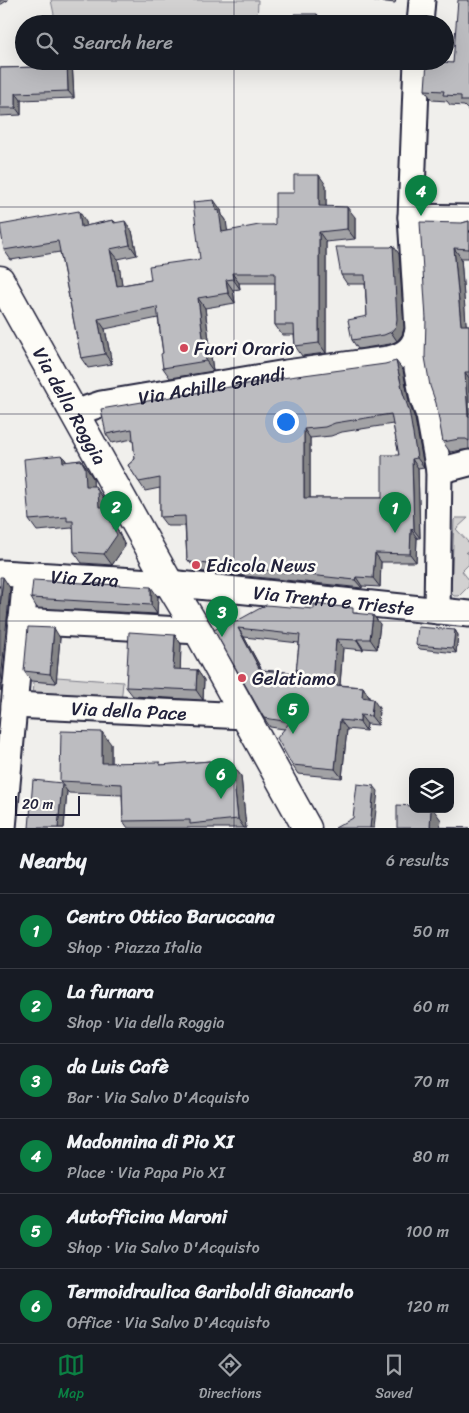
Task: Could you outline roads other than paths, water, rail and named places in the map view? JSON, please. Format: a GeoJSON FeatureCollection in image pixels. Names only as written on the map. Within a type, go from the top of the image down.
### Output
{"type":"FeatureCollection","features":[{"type":"Feature","properties":{"kind":"street"},"geometry":{"type":"LineString","coordinates":[[421,15],[422,0]]}},
{"type":"Feature","properties":{"kind":"street"},"geometry":{"type":"LineString","coordinates":[[417,70],[411,217],[409,353],[429,415],[437,459],[437,611]]}},
{"type":"Feature","properties":{"kind":"street"},"geometry":{"type":"LineString","coordinates":[[411,217],[469,218]]}},
{"type":"Feature","properties":{"kind":"street","name":"Via della Roggia"},"geometry":{"type":"LineString","coordinates":[[0,280],[307,828]]}},
{"type":"Feature","properties":{"kind":"street","name":"Via Achille Grandi"},"geometry":{"type":"LineString","coordinates":[[76,416],[89,408],[102,404],[409,353]]}},
{"type":"Feature","properties":{"kind":"street"},"geometry":{"type":"LineString","coordinates":[[437,459],[469,463]]}},
{"type":"Feature","properties":{"kind":"street","name":"Via Zara"},"geometry":{"type":"LineString","coordinates":[[0,573],[170,584]]}},
{"type":"Feature","properties":{"kind":"street"},"geometry":{"type":"LineString","coordinates":[[3,828],[26,575]]}},
{"type":"Feature","properties":{"kind":"street","name":"Via Trento e Trieste"},"geometry":{"type":"LineString","coordinates":[[170,584],[469,614]]}},
{"type":"Feature","properties":{"kind":"street"},"geometry":{"type":"LineString","coordinates":[[22,620],[198,631]]}},
{"type":"Feature","properties":{"kind":"street","name":"Via della Pace"},"geometry":{"type":"LineString","coordinates":[[14,705],[245,716]]}},
{"type":"Feature","properties":{"kind":"place","name":"Madonnina di Pio XI"},"geometry":{"type":"Point","coordinates":[421,216]}},
{"type":"Feature","properties":{"kind":"place","name":"Fuori Orario"},"geometry":{"type":"Point","coordinates":[184,348]}},
{"type":"Feature","properties":{"kind":"place","name":"La furnara"},"geometry":{"type":"Point","coordinates":[116,532]}},
{"type":"Feature","properties":{"kind":"place","name":"Centro Ottico Baruccana"},"geometry":{"type":"Point","coordinates":[395,533]}},
{"type":"Feature","properties":{"kind":"place","name":"Edicola News"},"geometry":{"type":"Point","coordinates":[196,565]}},
{"type":"Feature","properties":{"kind":"place","name":"da Luis Cafè"},"geometry":{"type":"Point","coordinates":[222,637]}},
{"type":"Feature","properties":{"kind":"place","name":"Gelatiamo"},"geometry":{"type":"Point","coordinates":[242,678]}},
{"type":"Feature","properties":{"kind":"place","name":"Autofficina Maroni"},"geometry":{"type":"Point","coordinates":[293,734]}},
{"type":"Feature","properties":{"kind":"place","name":"Termoidraulica Gariboldi Giancarlo"},"geometry":{"type":"Point","coordinates":[221,799]}}]}
